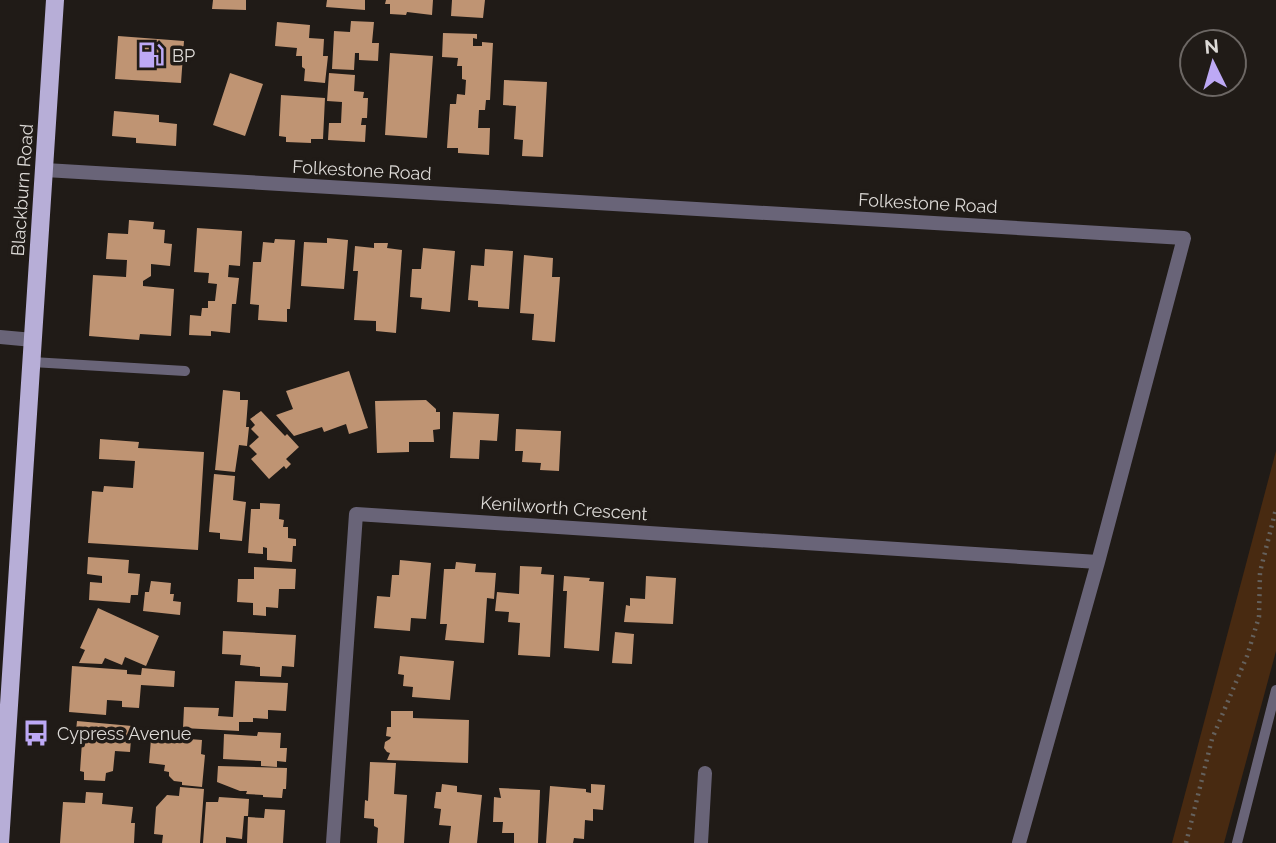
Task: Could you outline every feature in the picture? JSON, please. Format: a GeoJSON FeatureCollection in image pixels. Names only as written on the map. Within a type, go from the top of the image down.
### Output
{"type":"FeatureCollection","features":[{"type":"Feature","properties":{"kind":"main road","name":"Blackburn Road"},"geometry":{"type":"LineString","coordinates":[[0,843],[55,0]]}},
{"type":"Feature","properties":{"kind":"street","name":"Folkestone Road"},"geometry":{"type":"LineString","coordinates":[[44,170],[1184,237],[1098,562],[1019,843]]}},
{"type":"Feature","properties":{"kind":"street"},"geometry":{"type":"LineString","coordinates":[[0,337],[33,340]]}},
{"type":"Feature","properties":{"kind":"street","name":"Kenilworth Crescent"},"geometry":{"type":"LineString","coordinates":[[333,843],[356,514],[1098,562]]}},
{"type":"Feature","properties":{"kind":"street"},"geometry":{"type":"LineString","coordinates":[[701,843],[705,773]]}},
{"type":"Feature","properties":{"kind":"lane"},"geometry":{"type":"LineString","coordinates":[[32,362],[185,371]]}},
{"type":"Feature","properties":{"kind":"lane"},"geometry":{"type":"LineString","coordinates":[[1237,843],[1276,690]]}},
{"type":"Feature","properties":{"kind":"path"},"geometry":{"type":"LineString","coordinates":[[1186,843],[1212,739],[1247,656],[1259,617],[1260,572],[1276,509]]}},
{"type":"Feature","properties":{"kind":"path"},"geometry":{"type":"LineString","coordinates":[[1270,528],[1276,537]]}},
{"type":"Feature","properties":{"kind":"shaded area"},"geometry":{"type":"Polygon","coordinates":[[[1276,451],[1276,651],[1224,843],[1172,843],[1276,451]]]}},
{"type":"Feature","properties":{"kind":"building"},"geometry":{"type":"Polygon","coordinates":[[[213,0],[246,0],[246,10],[212,9],[213,0]]]}},
{"type":"Feature","properties":{"kind":"building"},"geometry":{"type":"Polygon","coordinates":[[[327,0],[365,0],[365,10],[326,7],[327,0]]]}},
{"type":"Feature","properties":{"kind":"building"},"geometry":{"type":"Polygon","coordinates":[[[386,0],[433,0],[432,15],[407,12],[406,15],[390,14],[390,4],[385,4],[386,0]]]}},
{"type":"Feature","properties":{"kind":"building"},"geometry":{"type":"Polygon","coordinates":[[[452,0],[485,0],[483,18],[451,16],[452,0]]]}},
{"type":"Feature","properties":{"kind":"building"},"geometry":{"type":"Polygon","coordinates":[[[351,21],[374,22],[372,43],[379,43],[378,61],[359,60],[359,53],[355,53],[354,70],[332,69],[334,31],[350,32],[351,21]]]}},
{"type":"Feature","properties":{"kind":"building"},"geometry":{"type":"Polygon","coordinates":[[[277,22],[310,25],[309,38],[324,39],[323,56],[328,56],[325,83],[304,81],[305,69],[302,67],[302,56],[296,56],[297,48],[275,46],[277,22]]]}},
{"type":"Feature","properties":{"kind":"building"},"geometry":{"type":"Polygon","coordinates":[[[443,33],[477,34],[477,39],[473,38],[473,46],[482,46],[482,42],[493,43],[490,100],[486,100],[485,110],[479,110],[478,128],[490,128],[489,155],[458,153],[458,148],[447,148],[450,104],[456,104],[457,94],[465,95],[466,80],[462,79],[462,66],[457,66],[458,58],[442,57],[443,33]]]}},
{"type":"Feature","properties":{"kind":"building"},"geometry":{"type":"Polygon","coordinates":[[[118,36],[184,41],[181,83],[115,79],[118,36]]]}},
{"type":"Feature","properties":{"kind":"building"},"geometry":{"type":"Polygon","coordinates":[[[390,53],[433,56],[427,138],[385,135],[390,53]]]}},
{"type":"Feature","properties":{"kind":"building"},"geometry":{"type":"Polygon","coordinates":[[[230,73],[263,84],[245,136],[213,125],[230,73]]]}},
{"type":"Feature","properties":{"kind":"building"},"geometry":{"type":"Polygon","coordinates":[[[329,73],[355,75],[354,91],[364,92],[363,98],[368,98],[367,118],[362,118],[361,125],[366,125],[365,142],[328,140],[329,123],[341,123],[342,102],[327,101],[329,73]]]}},
{"type":"Feature","properties":{"kind":"building"},"geometry":{"type":"Polygon","coordinates":[[[504,80],[547,82],[543,157],[522,156],[523,140],[514,139],[516,106],[503,105],[504,80]]]}},
{"type":"Feature","properties":{"kind":"building"},"geometry":{"type":"Polygon","coordinates":[[[281,95],[325,98],[323,139],[311,139],[311,143],[286,142],[286,137],[279,136],[281,95]]]}},
{"type":"Feature","properties":{"kind":"building"},"geometry":{"type":"Polygon","coordinates":[[[114,111],[159,115],[159,122],[177,124],[176,146],[136,143],[136,138],[112,136],[114,111]]]}},
{"type":"Feature","properties":{"kind":"building"},"geometry":{"type":"Polygon","coordinates":[[[129,220],[154,222],[153,229],[165,230],[164,243],[172,244],[170,266],[151,264],[151,276],[143,281],[143,286],[174,289],[171,336],[140,334],[139,340],[89,336],[93,275],[126,277],[127,260],[106,259],[108,233],[128,234],[129,220]]]}},
{"type":"Feature","properties":{"kind":"building"},"geometry":{"type":"Polygon","coordinates":[[[197,228],[242,231],[240,266],[229,265],[228,277],[239,278],[236,304],[232,304],[230,333],[211,331],[211,336],[189,335],[190,315],[201,316],[202,308],[208,308],[208,301],[215,301],[217,284],[208,283],[209,273],[194,272],[197,228]]]}},
{"type":"Feature","properties":{"kind":"building"},"geometry":{"type":"Polygon","coordinates":[[[327,238],[348,240],[344,289],[301,286],[304,242],[327,243],[327,238]]]}},
{"type":"Feature","properties":{"kind":"building"},"geometry":{"type":"Polygon","coordinates":[[[275,239],[295,240],[287,322],[258,320],[259,305],[250,304],[253,262],[261,262],[263,242],[274,243],[275,239]]]}},
{"type":"Feature","properties":{"kind":"building"},"geometry":{"type":"Polygon","coordinates":[[[374,243],[388,243],[387,248],[402,250],[396,333],[376,331],[376,321],[354,320],[358,271],[353,271],[355,246],[374,248],[374,243]]]}},
{"type":"Feature","properties":{"kind":"building"},"geometry":{"type":"Polygon","coordinates":[[[423,248],[455,251],[450,312],[421,309],[422,298],[410,297],[412,269],[421,269],[423,248]]]}},
{"type":"Feature","properties":{"kind":"building"},"geometry":{"type":"Polygon","coordinates":[[[485,249],[513,251],[509,309],[478,307],[478,301],[468,300],[471,265],[484,266],[485,249]]]}},
{"type":"Feature","properties":{"kind":"building"},"geometry":{"type":"Polygon","coordinates":[[[524,255],[553,258],[552,277],[560,277],[555,342],[532,340],[534,314],[520,313],[524,255]]]}},
{"type":"Feature","properties":{"kind":"building"},"geometry":{"type":"Polygon","coordinates":[[[349,371],[368,428],[349,434],[346,424],[324,432],[322,427],[294,436],[276,415],[293,409],[286,391],[349,371]]]}},
{"type":"Feature","properties":{"kind":"building"},"geometry":{"type":"Polygon","coordinates":[[[223,390],[240,392],[240,400],[248,400],[247,446],[239,445],[235,472],[215,470],[223,390]]]}},
{"type":"Feature","properties":{"kind":"building"},"geometry":{"type":"Polygon","coordinates":[[[426,400],[436,412],[440,412],[440,429],[433,430],[434,442],[409,442],[409,452],[377,453],[375,401],[426,400]]]}},
{"type":"Feature","properties":{"kind":"building"},"geometry":{"type":"Polygon","coordinates":[[[261,411],[299,447],[286,459],[291,464],[286,469],[284,466],[269,479],[251,459],[257,454],[249,446],[259,437],[251,429],[255,425],[250,419],[261,411]]]}},
{"type":"Feature","properties":{"kind":"building"},"geometry":{"type":"Polygon","coordinates":[[[453,412],[499,414],[497,441],[480,440],[479,459],[450,458],[453,412]]]}},
{"type":"Feature","properties":{"kind":"building"},"geometry":{"type":"Polygon","coordinates":[[[516,429],[561,431],[559,471],[540,470],[541,463],[522,462],[523,451],[515,451],[516,429]]]}},
{"type":"Feature","properties":{"kind":"building"},"geometry":{"type":"Polygon","coordinates":[[[100,439],[139,442],[138,448],[204,452],[198,550],[88,543],[92,491],[103,492],[104,486],[133,488],[135,461],[99,459],[100,439]]]}},
{"type":"Feature","properties":{"kind":"building"},"geometry":{"type":"Polygon","coordinates":[[[214,474],[235,476],[233,500],[246,502],[242,541],[220,539],[220,533],[209,532],[214,474]]]}},
{"type":"Feature","properties":{"kind":"building"},"geometry":{"type":"Polygon","coordinates":[[[260,503],[280,504],[279,519],[284,520],[283,527],[288,527],[288,538],[296,539],[292,562],[267,560],[267,548],[263,547],[263,554],[248,553],[251,509],[260,509],[260,503]]]}},
{"type":"Feature","properties":{"kind":"building"},"geometry":{"type":"Polygon","coordinates":[[[88,557],[129,560],[128,573],[140,574],[138,595],[131,595],[130,603],[89,600],[90,582],[102,583],[102,576],[87,574],[88,557]]]}},
{"type":"Feature","properties":{"kind":"building"},"geometry":{"type":"Polygon","coordinates":[[[400,560],[431,563],[426,619],[411,618],[410,631],[374,628],[377,596],[390,597],[392,575],[399,575],[400,560]]]}},
{"type":"Feature","properties":{"kind":"building"},"geometry":{"type":"Polygon","coordinates":[[[456,562],[476,564],[475,572],[496,573],[494,599],[487,598],[484,643],[445,640],[447,624],[440,624],[444,569],[455,569],[456,562]]]}},
{"type":"Feature","properties":{"kind":"building"},"geometry":{"type":"Polygon","coordinates":[[[520,566],[542,567],[541,574],[554,575],[550,657],[518,655],[520,623],[508,622],[509,612],[495,611],[497,592],[519,594],[520,566]]]}},
{"type":"Feature","properties":{"kind":"building"},"geometry":{"type":"Polygon","coordinates":[[[254,567],[296,569],[295,589],[279,589],[278,608],[266,607],[266,616],[253,615],[253,603],[237,602],[238,579],[254,579],[254,567]]]}},
{"type":"Feature","properties":{"kind":"building"},"geometry":{"type":"Polygon","coordinates":[[[564,576],[604,582],[599,651],[564,648],[567,591],[563,591],[564,576]]]}},
{"type":"Feature","properties":{"kind":"building"},"geometry":{"type":"Polygon","coordinates":[[[646,576],[676,578],[673,624],[624,622],[626,605],[630,606],[630,598],[645,599],[646,576]]]}},
{"type":"Feature","properties":{"kind":"building"},"geometry":{"type":"Polygon","coordinates":[[[151,581],[171,583],[170,594],[174,594],[173,601],[181,602],[180,615],[143,611],[145,592],[149,592],[151,581]]]}},
{"type":"Feature","properties":{"kind":"building"},"geometry":{"type":"Polygon","coordinates":[[[98,608],[159,636],[146,666],[125,657],[122,665],[105,658],[102,664],[79,663],[85,650],[80,648],[98,608]]]}},
{"type":"Feature","properties":{"kind":"building"},"geometry":{"type":"Polygon","coordinates":[[[223,631],[296,635],[294,667],[282,666],[281,677],[260,676],[260,667],[240,665],[241,655],[222,654],[223,631]]]}},
{"type":"Feature","properties":{"kind":"building"},"geometry":{"type":"Polygon","coordinates":[[[615,632],[634,634],[632,664],[612,663],[615,632]]]}},
{"type":"Feature","properties":{"kind":"building"},"geometry":{"type":"Polygon","coordinates":[[[400,656],[454,661],[450,700],[412,697],[413,687],[403,686],[404,675],[398,674],[400,656]]]}},
{"type":"Feature","properties":{"kind":"building"},"geometry":{"type":"Polygon","coordinates":[[[72,666],[127,670],[127,674],[141,675],[142,668],[175,671],[174,687],[141,685],[139,708],[122,707],[122,701],[107,700],[106,715],[69,712],[72,666]]]}},
{"type":"Feature","properties":{"kind":"building"},"geometry":{"type":"Polygon","coordinates":[[[235,681],[288,683],[286,711],[268,710],[268,719],[253,718],[253,722],[239,722],[239,731],[183,728],[184,707],[219,708],[218,716],[233,717],[235,681]]]}},
{"type":"Feature","properties":{"kind":"building"},"geometry":{"type":"Polygon","coordinates":[[[391,711],[413,711],[413,718],[469,720],[468,763],[387,760],[390,753],[384,748],[385,742],[391,737],[386,736],[387,727],[391,727],[391,711]]]}},
{"type":"Feature","properties":{"kind":"building"},"geometry":{"type":"Polygon","coordinates":[[[77,721],[132,726],[130,752],[115,751],[113,771],[106,773],[105,781],[84,780],[84,772],[80,771],[82,742],[75,741],[77,721]]]}},
{"type":"Feature","properties":{"kind":"building"},"geometry":{"type":"Polygon","coordinates":[[[258,732],[281,733],[280,748],[287,748],[286,762],[277,761],[277,767],[261,766],[261,761],[223,759],[224,734],[257,736],[258,732]]]}},
{"type":"Feature","properties":{"kind":"building"},"geometry":{"type":"Polygon","coordinates":[[[177,738],[202,740],[201,754],[205,755],[202,787],[182,785],[182,782],[174,781],[169,772],[164,771],[165,765],[149,763],[151,739],[177,742],[177,738]]]}},
{"type":"Feature","properties":{"kind":"building"},"geometry":{"type":"Polygon","coordinates":[[[370,762],[396,763],[394,794],[407,795],[404,843],[377,843],[378,828],[374,826],[374,819],[364,818],[365,800],[368,801],[370,762]]]}},
{"type":"Feature","properties":{"kind":"building"},"geometry":{"type":"Polygon","coordinates":[[[218,766],[287,768],[286,789],[283,789],[282,798],[246,794],[247,791],[217,782],[218,766]]]}},
{"type":"Feature","properties":{"kind":"building"},"geometry":{"type":"Polygon","coordinates":[[[442,784],[457,786],[457,792],[482,795],[477,843],[449,843],[451,826],[439,825],[441,809],[434,808],[436,792],[441,792],[442,784]]]}},
{"type":"Feature","properties":{"kind":"building"},"geometry":{"type":"Polygon","coordinates":[[[591,784],[605,785],[603,810],[593,809],[593,821],[585,820],[584,839],[574,838],[573,843],[546,843],[550,786],[586,789],[586,792],[591,793],[591,784]]]}},
{"type":"Feature","properties":{"kind":"building"},"geometry":{"type":"Polygon","coordinates":[[[180,787],[204,789],[200,843],[162,843],[163,835],[154,834],[156,807],[167,795],[179,796],[180,787]]]}},
{"type":"Feature","properties":{"kind":"building"},"geometry":{"type":"Polygon","coordinates":[[[499,788],[540,790],[538,843],[514,843],[514,833],[502,833],[503,822],[493,822],[494,797],[501,798],[499,788]]]}},
{"type":"Feature","properties":{"kind":"building"},"geometry":{"type":"Polygon","coordinates":[[[86,792],[103,793],[102,804],[133,807],[131,823],[135,823],[134,843],[60,843],[63,802],[85,803],[86,792]]]}},
{"type":"Feature","properties":{"kind":"building"},"geometry":{"type":"Polygon","coordinates":[[[219,797],[249,799],[242,839],[226,837],[226,843],[203,843],[206,802],[218,802],[219,797]]]}},
{"type":"Feature","properties":{"kind":"building"},"geometry":{"type":"Polygon","coordinates":[[[265,809],[285,810],[283,843],[247,843],[248,817],[264,818],[265,809]]]}},
{"type":"Feature","properties":{"kind":"place","name":"BP"},"geometry":{"type":"Point","coordinates":[151,55]}},
{"type":"Feature","properties":{"kind":"place","name":"Cypress Avenue"},"geometry":{"type":"Point","coordinates":[36,733]}}]}
